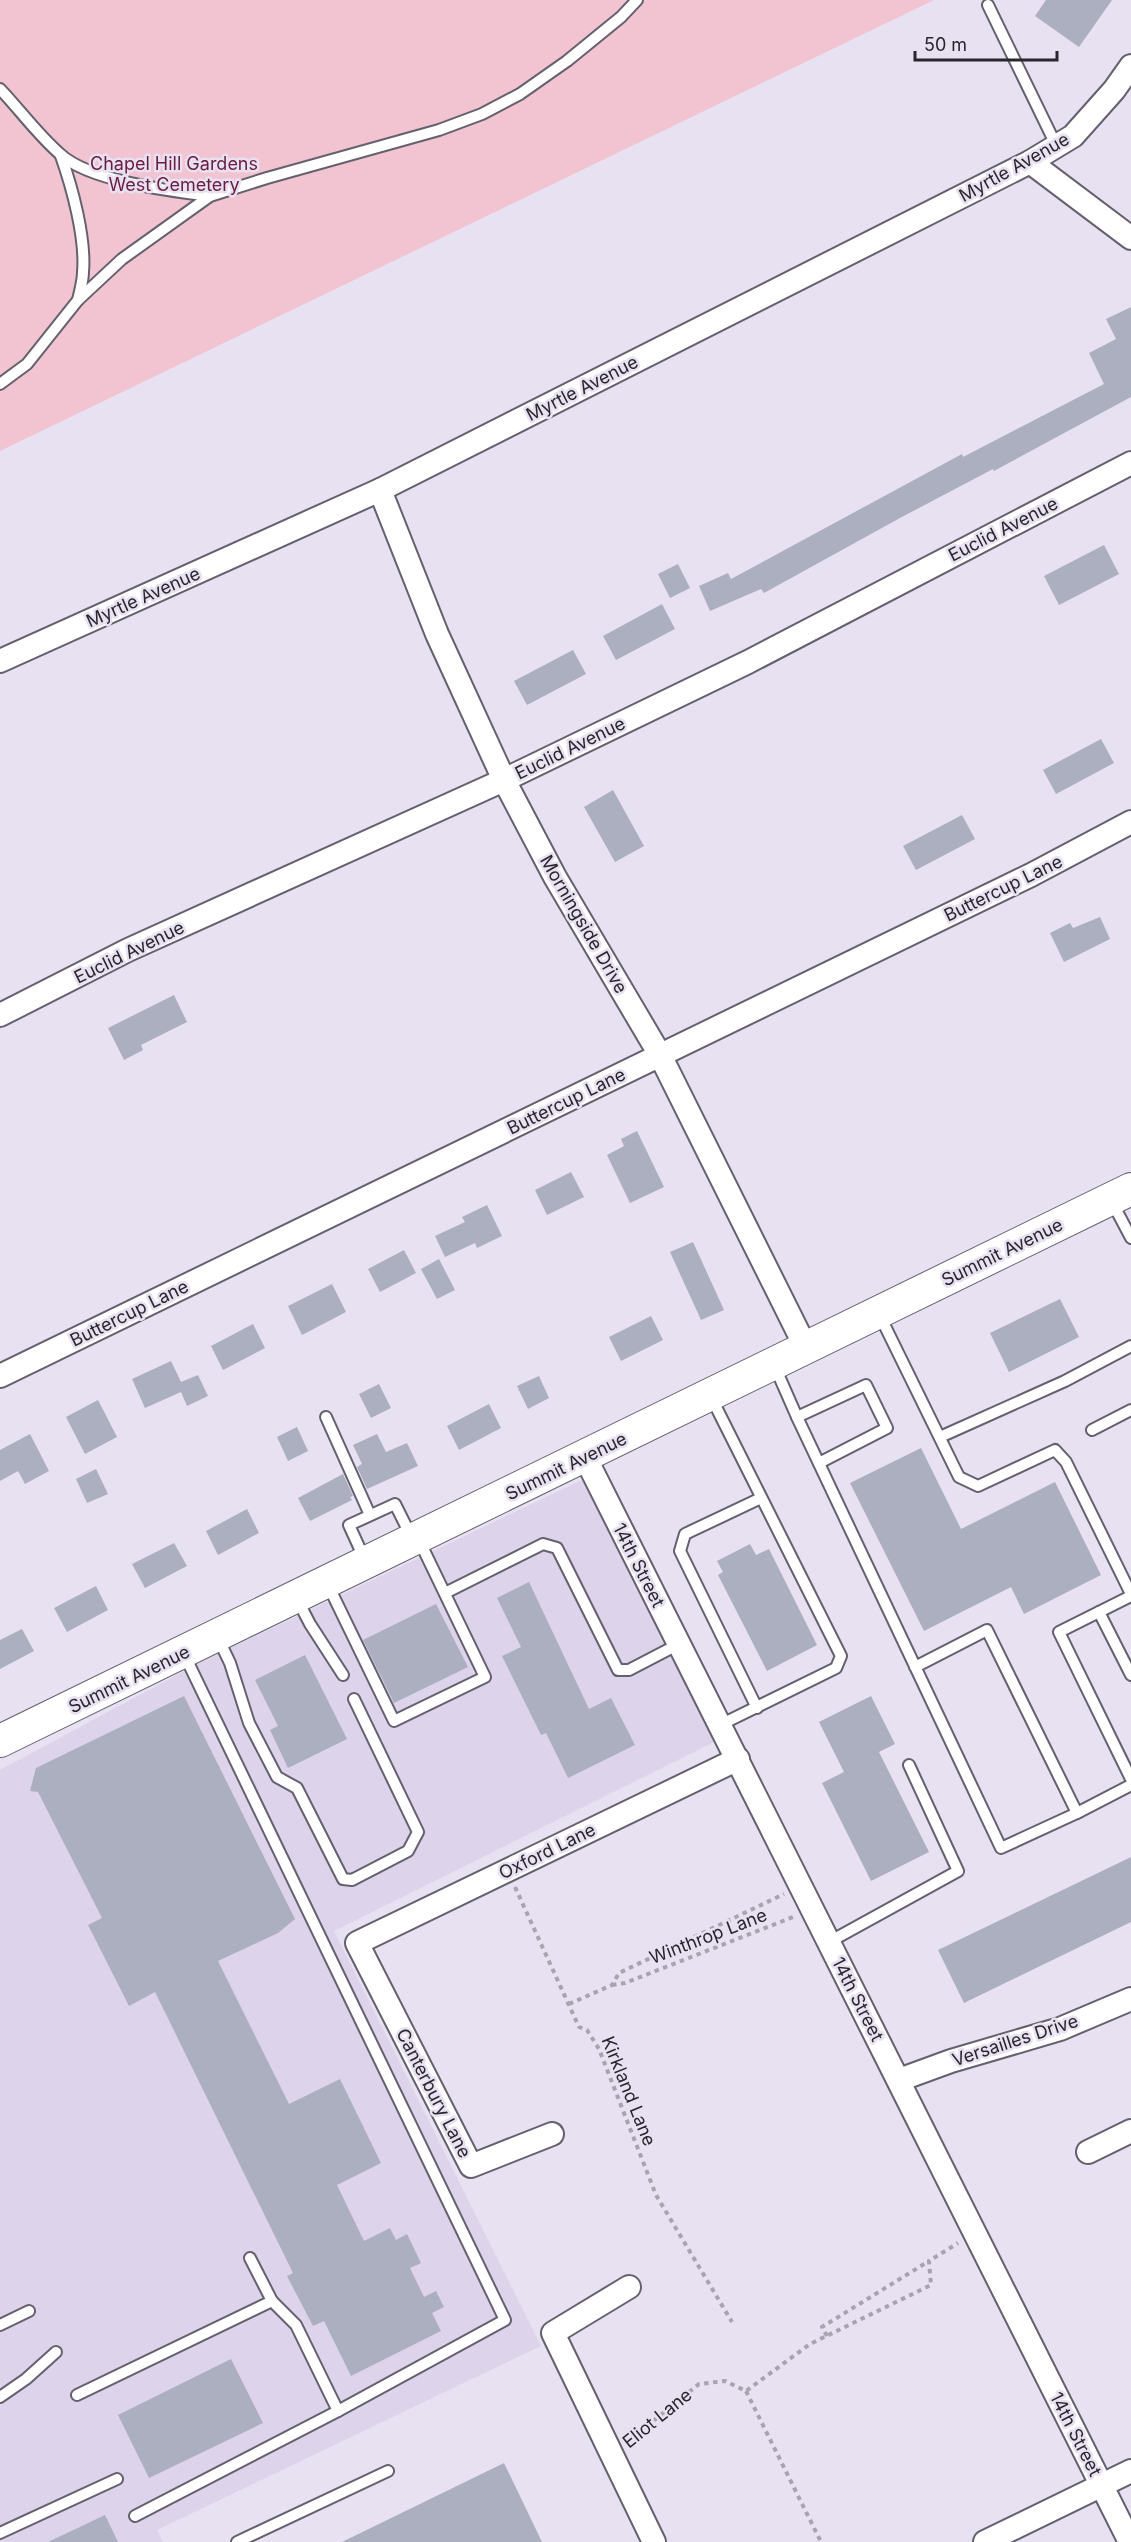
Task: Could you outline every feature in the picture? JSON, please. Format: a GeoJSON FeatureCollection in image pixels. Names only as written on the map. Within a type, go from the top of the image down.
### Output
{"type":"FeatureCollection","features":[{"type":"Feature","properties":{"kind":"main road","name":"Summit Avenue"},"geometry":{"type":"LineString","coordinates":[[0,1742],[1121,1194]]}},
{"type":"Feature","properties":{"kind":"street","name":"Myrtle Avenue"},"geometry":{"type":"LineString","coordinates":[[0,661],[380,490],[1030,162],[1073,136],[1114,90],[1131,66]]}},
{"type":"Feature","properties":{"kind":"street"},"geometry":{"type":"LineString","coordinates":[[1030,162],[1131,238]]}},
{"type":"Feature","properties":{"kind":"street","name":"Euclid Avenue"},"geometry":{"type":"LineString","coordinates":[[0,1015],[128,950],[504,780],[748,662],[1131,463]]}},
{"type":"Feature","properties":{"kind":"street","name":"Morningside Drive"},"geometry":{"type":"LineString","coordinates":[[380,490],[437,634],[504,780],[555,877],[660,1055],[806,1348]]}},
{"type":"Feature","properties":{"kind":"street","name":"Buttercup Lane"},"geometry":{"type":"LineString","coordinates":[[0,1376],[1031,875],[1131,822]]}},
{"type":"Feature","properties":{"kind":"street","name":"14th Street"},"geometry":{"type":"LineString","coordinates":[[585,1457],[1130,2542]]}},
{"type":"Feature","properties":{"kind":"street","name":"Oxford Lane"},"geometry":{"type":"LineString","coordinates":[[357,1942],[738,1759]]}},
{"type":"Feature","properties":{"kind":"street","name":"Canterbury Lane"},"geometry":{"type":"LineString","coordinates":[[357,1942],[471,2166],[552,2134]]}},
{"type":"Feature","properties":{"kind":"street","name":"Versailles Drive"},"geometry":{"type":"LineString","coordinates":[[899,2080],[951,2061],[1060,2029],[1131,1999]]}},
{"type":"Feature","properties":{"kind":"street"},"geometry":{"type":"LineString","coordinates":[[1088,2152],[1131,2131]]}},
{"type":"Feature","properties":{"kind":"street"},"geometry":{"type":"LineString","coordinates":[[629,2287],[552,2333],[654,2542]]}},
{"type":"Feature","properties":{"kind":"street"},"geometry":{"type":"LineString","coordinates":[[985,2542],[1131,2471]]}},
{"type":"Feature","properties":{"kind":"lane"},"geometry":{"type":"LineString","coordinates":[[0,384],[27,364],[78,300],[122,259],[210,196],[439,130],[482,114],[520,94],[567,61],[621,17],[637,0]]}},
{"type":"Feature","properties":{"kind":"lane"},"geometry":{"type":"LineString","coordinates":[[988,5],[1056,145]]}},
{"type":"Feature","properties":{"kind":"lane"},"geometry":{"type":"LineString","coordinates":[[0,89],[61,156],[90,171],[164,190],[210,196]]}},
{"type":"Feature","properties":{"kind":"lane"},"geometry":{"type":"LineString","coordinates":[[61,156],[74,192],[80,230],[84,270],[78,300]]}},
{"type":"Feature","properties":{"kind":"lane"},"geometry":{"type":"LineString","coordinates":[[1121,1194],[1131,1238]]}},
{"type":"Feature","properties":{"kind":"lane"},"geometry":{"type":"LineString","coordinates":[[879,1313],[959,1477],[978,1486],[1055,1450],[1066,1462],[1131,1595],[1059,1632],[1131,1779]]}},
{"type":"Feature","properties":{"kind":"lane"},"geometry":{"type":"LineString","coordinates":[[940,1437],[1065,1381],[1131,1346]]}},
{"type":"Feature","properties":{"kind":"lane"},"geometry":{"type":"LineString","coordinates":[[774,1364],[1001,1848],[1131,1785]]}},
{"type":"Feature","properties":{"kind":"lane"},"geometry":{"type":"LineString","coordinates":[[797,1417],[866,1385],[887,1428],[819,1463]]}},
{"type":"Feature","properties":{"kind":"lane"},"geometry":{"type":"LineString","coordinates":[[710,1396],[840,1656],[836,1668],[720,1725]]}},
{"type":"Feature","properties":{"kind":"lane"},"geometry":{"type":"LineString","coordinates":[[1092,1430],[1131,1410]]}},
{"type":"Feature","properties":{"kind":"lane"},"geometry":{"type":"LineString","coordinates":[[326,1417],[370,1515]]}},
{"type":"Feature","properties":{"kind":"lane"},"geometry":{"type":"LineString","coordinates":[[757,1708],[680,1551],[685,1534],[761,1498]]}},
{"type":"Feature","properties":{"kind":"lane"},"geometry":{"type":"LineString","coordinates":[[327,1583],[394,1721],[486,1677],[445,1593],[395,1504],[349,1525],[366,1563]]}},
{"type":"Feature","properties":{"kind":"lane"},"geometry":{"type":"LineString","coordinates":[[445,1593],[543,1544],[557,1548],[618,1670],[630,1670],[679,1644]]}},
{"type":"Feature","properties":{"kind":"lane"},"geometry":{"type":"LineString","coordinates":[[296,1598],[343,1676]]}},
{"type":"Feature","properties":{"kind":"lane"},"geometry":{"type":"LineString","coordinates":[[1099,1612],[1131,1675]]}},
{"type":"Feature","properties":{"kind":"lane"},"geometry":{"type":"LineString","coordinates":[[915,1667],[987,1630],[1077,1813]]}},
{"type":"Feature","properties":{"kind":"lane"},"geometry":{"type":"LineString","coordinates":[[217,1635],[230,1663],[249,1723],[277,1778],[297,1788],[343,1879],[352,1880],[408,1851],[418,1832],[354,1699]]}},
{"type":"Feature","properties":{"kind":"lane"},"geometry":{"type":"LineString","coordinates":[[135,2516],[505,2320],[183,1652]]}},
{"type":"Feature","properties":{"kind":"lane"},"geometry":{"type":"LineString","coordinates":[[829,1942],[958,1871],[909,1765]]}},
{"type":"Feature","properties":{"kind":"lane"},"geometry":{"type":"LineString","coordinates":[[250,2258],[272,2301],[296,2325],[338,2410]]}},
{"type":"Feature","properties":{"kind":"lane"},"geometry":{"type":"LineString","coordinates":[[77,2395],[272,2301]]}},
{"type":"Feature","properties":{"kind":"lane"},"geometry":{"type":"LineString","coordinates":[[0,2325],[29,2311]]}},
{"type":"Feature","properties":{"kind":"lane"},"geometry":{"type":"LineString","coordinates":[[0,2397],[26,2379],[56,2352]]}},
{"type":"Feature","properties":{"kind":"lane"},"geometry":{"type":"LineString","coordinates":[[237,2542],[388,2471]]}},
{"type":"Feature","properties":{"kind":"lane"},"geometry":{"type":"LineString","coordinates":[[0,2533],[117,2479]]}},
{"type":"Feature","properties":{"kind":"path","name":"Kirkland Lane"},"geometry":{"type":"LineString","coordinates":[[507,1870],[579,2027],[587,2030],[599,2049],[656,2195],[732,2322]]}},
{"type":"Feature","properties":{"kind":"path","name":"Winthrop Lane"},"geometry":{"type":"LineString","coordinates":[[612,1985],[619,1973],[801,1886]]}},
{"type":"Feature","properties":{"kind":"path","name":"Winthrop Lane"},"geometry":{"type":"LineString","coordinates":[[569,2004],[612,1985],[625,1983],[813,1910]]}},
{"type":"Feature","properties":{"kind":"path"},"geometry":{"type":"LineString","coordinates":[[827,2336],[822,2327],[976,2233]]}},
{"type":"Feature","properties":{"kind":"path"},"geometry":{"type":"LineString","coordinates":[[821,2542],[746,2391],[798,2353],[827,2336],[931,2285],[929,2260]]}},
{"type":"Feature","properties":{"kind":"path","name":"Eliot Lane"},"geometry":{"type":"LineString","coordinates":[[612,2455],[699,2384],[725,2381],[746,2391]]}},
{"type":"Feature","properties":{"kind":"shaded area"},"geometry":{"type":"Polygon","coordinates":[[[584,1479],[718,1740],[334,1931],[541,2346],[157,2530],[163,2542],[0,2542],[0,1770],[201,1662],[584,1479]]]}},
{"type":"Feature","properties":{"kind":"green space","name":"Chapel Hill Gardens West Cemetery"},"geometry":{"type":"Polygon","coordinates":[[[0,0],[934,0],[0,451],[0,0]]]}},
{"type":"Feature","properties":{"kind":"building"},"geometry":{"type":"Polygon","coordinates":[[[1046,0],[1112,0],[1079,47],[1035,16],[1046,0]]]}},
{"type":"Feature","properties":{"kind":"building"},"geometry":{"type":"Polygon","coordinates":[[[1131,307],[1131,397],[994,471],[993,469],[900,518],[764,593],[761,589],[710,611],[699,586],[728,573],[731,579],[962,454],[963,457],[1104,384],[1089,353],[1116,339],[1106,319],[1131,307]]]}},
{"type":"Feature","properties":{"kind":"building"},"geometry":{"type":"Polygon","coordinates":[[[1104,545],[1119,574],[1059,605],[1044,576],[1104,545]]]}},
{"type":"Feature","properties":{"kind":"building"},"geometry":{"type":"Polygon","coordinates":[[[678,564],[690,588],[670,598],[658,574],[678,564]]]}},
{"type":"Feature","properties":{"kind":"building"},"geometry":{"type":"Polygon","coordinates":[[[662,604],[675,629],[616,660],[603,636],[662,604]]]}},
{"type":"Feature","properties":{"kind":"building"},"geometry":{"type":"Polygon","coordinates":[[[573,650],[586,674],[527,705],[514,681],[573,650]]]}},
{"type":"Feature","properties":{"kind":"building"},"geometry":{"type":"Polygon","coordinates":[[[1101,739],[1114,763],[1056,794],[1043,770],[1101,739]]]}},
{"type":"Feature","properties":{"kind":"building"},"geometry":{"type":"Polygon","coordinates":[[[613,790],[644,846],[615,862],[584,807],[613,790]]]}},
{"type":"Feature","properties":{"kind":"building"},"geometry":{"type":"Polygon","coordinates":[[[962,815],[975,839],[916,870],[903,846],[962,815]]]}},
{"type":"Feature","properties":{"kind":"building"},"geometry":{"type":"Polygon","coordinates":[[[1100,917],[1110,939],[1064,962],[1050,933],[1070,923],[1073,928],[1100,917]]]}},
{"type":"Feature","properties":{"kind":"building"},"geometry":{"type":"Polygon","coordinates":[[[174,995],[187,1022],[141,1045],[143,1050],[124,1060],[108,1028],[174,995]]]}},
{"type":"Feature","properties":{"kind":"building"},"geometry":{"type":"Polygon","coordinates":[[[637,1131],[664,1187],[630,1203],[607,1155],[624,1146],[621,1139],[637,1131]]]}},
{"type":"Feature","properties":{"kind":"building"},"geometry":{"type":"Polygon","coordinates":[[[571,1172],[584,1197],[547,1215],[535,1190],[571,1172]]]}},
{"type":"Feature","properties":{"kind":"building"},"geometry":{"type":"Polygon","coordinates":[[[487,1205],[502,1236],[477,1248],[475,1243],[445,1257],[435,1236],[465,1222],[462,1217],[487,1205]]]}},
{"type":"Feature","properties":{"kind":"building"},"geometry":{"type":"Polygon","coordinates":[[[693,1242],[724,1310],[701,1320],[670,1252],[693,1242]]]}},
{"type":"Feature","properties":{"kind":"building"},"geometry":{"type":"Polygon","coordinates":[[[404,1250],[416,1273],[380,1292],[368,1269],[404,1250]]]}},
{"type":"Feature","properties":{"kind":"building"},"geometry":{"type":"Polygon","coordinates":[[[439,1259],[455,1290],[437,1299],[421,1269],[439,1259]]]}},
{"type":"Feature","properties":{"kind":"building"},"geometry":{"type":"Polygon","coordinates":[[[332,1284],[346,1312],[302,1335],[288,1306],[332,1284]]]}},
{"type":"Feature","properties":{"kind":"building"},"geometry":{"type":"Polygon","coordinates":[[[1060,1299],[1079,1337],[1009,1372],[990,1333],[1060,1299]]]}},
{"type":"Feature","properties":{"kind":"building"},"geometry":{"type":"Polygon","coordinates":[[[651,1316],[663,1340],[621,1361],[609,1337],[651,1316]]]}},
{"type":"Feature","properties":{"kind":"building"},"geometry":{"type":"Polygon","coordinates":[[[253,1324],[265,1348],[223,1370],[211,1346],[253,1324]]]}},
{"type":"Feature","properties":{"kind":"building"},"geometry":{"type":"Polygon","coordinates":[[[171,1361],[181,1382],[198,1375],[208,1396],[187,1406],[181,1392],[145,1408],[132,1379],[171,1361]]]}},
{"type":"Feature","properties":{"kind":"building"},"geometry":{"type":"Polygon","coordinates":[[[539,1376],[549,1398],[528,1409],[517,1386],[539,1376]]]}},
{"type":"Feature","properties":{"kind":"building"},"geometry":{"type":"Polygon","coordinates":[[[379,1384],[391,1408],[371,1418],[359,1394],[379,1384]]]}},
{"type":"Feature","properties":{"kind":"building"},"geometry":{"type":"Polygon","coordinates":[[[98,1400],[117,1437],[85,1454],[66,1417],[98,1400]]]}},
{"type":"Feature","properties":{"kind":"building"},"geometry":{"type":"Polygon","coordinates":[[[489,1404],[501,1428],[459,1450],[447,1426],[489,1404]]]}},
{"type":"Feature","properties":{"kind":"building"},"geometry":{"type":"Polygon","coordinates":[[[297,1427],[308,1451],[288,1461],[277,1437],[297,1427]]]}},
{"type":"Feature","properties":{"kind":"building"},"geometry":{"type":"Polygon","coordinates":[[[30,1434],[49,1471],[25,1484],[18,1471],[0,1481],[0,1450],[30,1434]]]}},
{"type":"Feature","properties":{"kind":"building"},"geometry":{"type":"Polygon","coordinates":[[[377,1434],[386,1452],[407,1443],[418,1466],[367,1489],[357,1467],[362,1464],[353,1445],[377,1434]]]}},
{"type":"Feature","properties":{"kind":"building"},"geometry":{"type":"Polygon","coordinates":[[[921,1448],[961,1529],[1055,1482],[1101,1575],[1024,1614],[1011,1587],[924,1631],[850,1483],[921,1448]]]}},
{"type":"Feature","properties":{"kind":"building"},"geometry":{"type":"Polygon","coordinates":[[[96,1469],[108,1494],[87,1503],[76,1479],[96,1469]]]}},
{"type":"Feature","properties":{"kind":"building"},"geometry":{"type":"Polygon","coordinates":[[[343,1474],[353,1496],[350,1497],[352,1500],[310,1521],[298,1498],[343,1474]]]}},
{"type":"Feature","properties":{"kind":"building"},"geometry":{"type":"Polygon","coordinates":[[[247,1509],[259,1533],[218,1555],[206,1531],[247,1509]]]}},
{"type":"Feature","properties":{"kind":"building"},"geometry":{"type":"Polygon","coordinates":[[[174,1543],[187,1566],[145,1588],[132,1564],[174,1543]]]}},
{"type":"Feature","properties":{"kind":"building"},"geometry":{"type":"Polygon","coordinates":[[[750,1544],[756,1555],[769,1549],[817,1645],[767,1671],[718,1575],[723,1572],[717,1561],[750,1544]]]}},
{"type":"Feature","properties":{"kind":"building"},"geometry":{"type":"Polygon","coordinates":[[[529,1582],[589,1709],[611,1698],[635,1745],[568,1778],[546,1733],[541,1735],[502,1656],[521,1647],[497,1598],[529,1582]]]}},
{"type":"Feature","properties":{"kind":"building"},"geometry":{"type":"Polygon","coordinates":[[[96,1586],[108,1610],[67,1632],[54,1608],[96,1586]]]}},
{"type":"Feature","properties":{"kind":"building"},"geometry":{"type":"Polygon","coordinates":[[[436,1604],[468,1667],[394,1703],[363,1640],[436,1604]]]}},
{"type":"Feature","properties":{"kind":"building"},"geometry":{"type":"Polygon","coordinates":[[[22,1629],[34,1651],[0,1669],[0,1640],[22,1629]]]}},
{"type":"Feature","properties":{"kind":"building"},"geometry":{"type":"Polygon","coordinates":[[[305,1655],[347,1739],[288,1768],[270,1730],[278,1726],[255,1680],[305,1655]]]}},
{"type":"Feature","properties":{"kind":"building"},"geometry":{"type":"Polygon","coordinates":[[[184,1696],[295,1919],[278,1933],[218,1961],[289,2104],[340,2079],[381,2163],[337,2185],[364,2241],[390,2228],[396,2240],[407,2234],[421,2263],[410,2268],[424,2297],[436,2291],[444,2307],[432,2313],[441,2331],[351,2376],[324,2321],[313,2326],[287,2276],[293,2273],[155,1992],[129,2006],[88,1925],[102,1918],[38,1792],[30,1791],[36,1768],[184,1696]]]}},
{"type":"Feature","properties":{"kind":"building"},"geometry":{"type":"Polygon","coordinates":[[[871,1696],[895,1744],[879,1752],[929,1852],[871,1881],[822,1783],[844,1772],[819,1722],[871,1696]]]}},
{"type":"Feature","properties":{"kind":"building"},"geometry":{"type":"Polygon","coordinates":[[[1131,1857],[1131,1922],[964,2003],[938,1950],[1131,1857]]]}},
{"type":"Feature","properties":{"kind":"building"},"geometry":{"type":"Polygon","coordinates":[[[231,2359],[263,2423],[149,2478],[118,2415],[231,2359]]]}},
{"type":"Feature","properties":{"kind":"building"},"geometry":{"type":"Polygon","coordinates":[[[504,2463],[542,2542],[342,2542],[504,2463]]]}},
{"type":"Feature","properties":{"kind":"building"},"geometry":{"type":"Polygon","coordinates":[[[105,2515],[118,2542],[48,2542],[105,2515]]]}}]}
